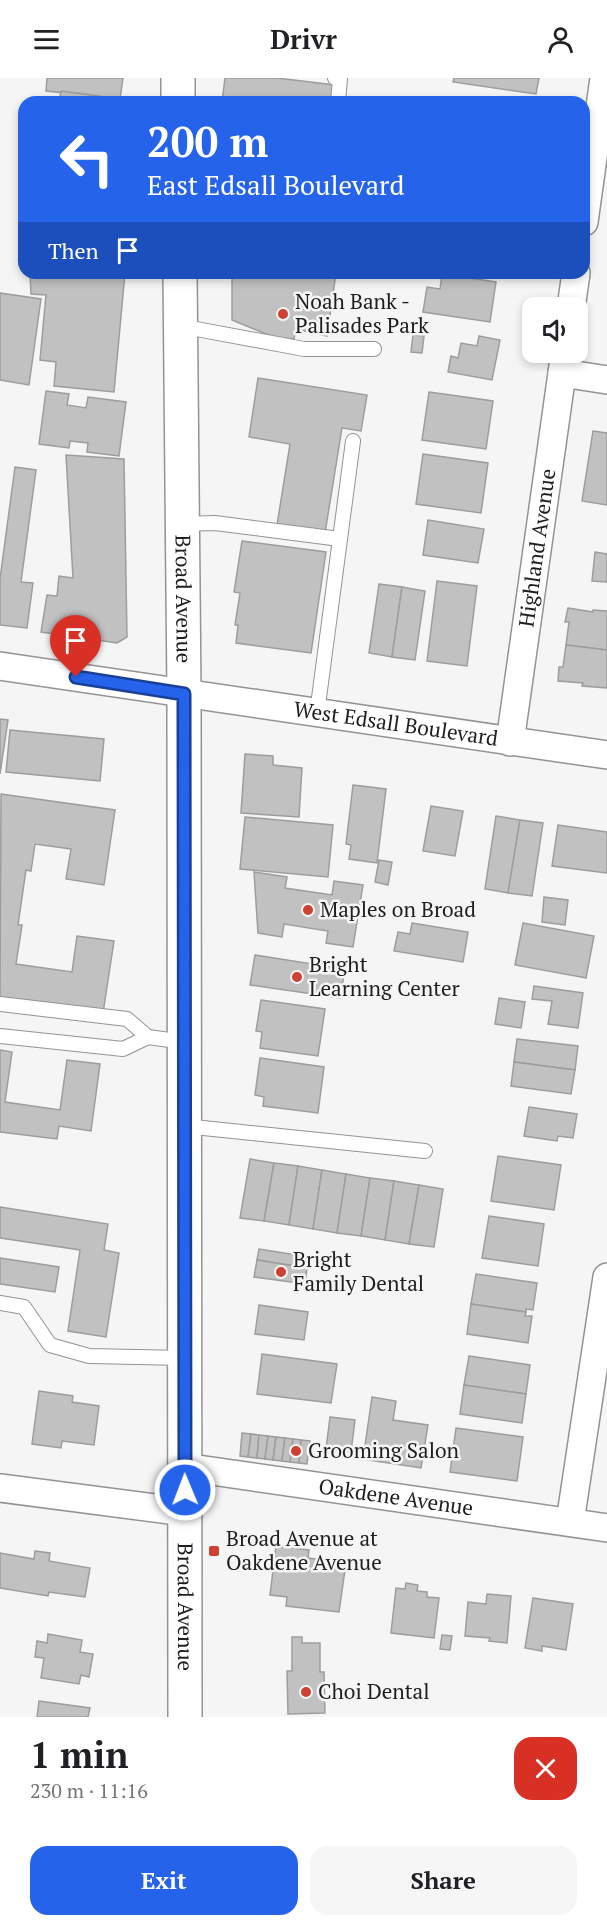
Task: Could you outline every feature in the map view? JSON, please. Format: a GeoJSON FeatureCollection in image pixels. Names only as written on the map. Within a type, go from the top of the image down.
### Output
{"type":"FeatureCollection","features":[{"type":"Feature","properties":{"kind":"main road"},"geometry":{"type":"LineString","coordinates":[[178,78],[178,96]]}},
{"type":"Feature","properties":{"kind":"main road","name":"Broad Avenue"},"geometry":{"type":"LineString","coordinates":[[180,279],[184,694],[185,1717]]}},
{"type":"Feature","properties":{"kind":"street"},"geometry":{"type":"LineString","coordinates":[[590,179],[604,78]]}},
{"type":"Feature","properties":{"kind":"street"},"geometry":{"type":"LineString","coordinates":[[573,297],[575,279]]}},
{"type":"Feature","properties":{"kind":"street"},"geometry":{"type":"LineString","coordinates":[[564,363],[607,380]]}},
{"type":"Feature","properties":{"kind":"street","name":"Highland Avenue"},"geometry":{"type":"LineString","coordinates":[[510,742],[564,363]]}},
{"type":"Feature","properties":{"kind":"street","name":"West Edsall Boulevard"},"geometry":{"type":"LineString","coordinates":[[0,666],[607,755]]}},
{"type":"Feature","properties":{"kind":"street"},"geometry":{"type":"LineString","coordinates":[[570,1522],[607,1276]]}},
{"type":"Feature","properties":{"kind":"street","name":"Oakdene Avenue"},"geometry":{"type":"LineString","coordinates":[[184,1467],[607,1527]]}},
{"type":"Feature","properties":{"kind":"street"},"geometry":{"type":"LineString","coordinates":[[0,1488],[185,1512]]}},
{"type":"Feature","properties":{"kind":"lane"},"geometry":{"type":"LineString","coordinates":[[334,78],[340,79],[339,96]]}},
{"type":"Feature","properties":{"kind":"lane"},"geometry":{"type":"LineString","coordinates":[[180,326],[304,349],[374,349]]}},
{"type":"Feature","properties":{"kind":"lane"},"geometry":{"type":"LineString","coordinates":[[316,713],[353,441]]}},
{"type":"Feature","properties":{"kind":"lane"},"geometry":{"type":"LineString","coordinates":[[182,524],[215,523],[340,539]]}},
{"type":"Feature","properties":{"kind":"lane"},"geometry":{"type":"LineString","coordinates":[[0,1004],[127,1019],[148,1037],[184,1042]]}},
{"type":"Feature","properties":{"kind":"lane"},"geometry":{"type":"LineString","coordinates":[[0,1036],[123,1049],[148,1037]]}},
{"type":"Feature","properties":{"kind":"lane"},"geometry":{"type":"LineString","coordinates":[[184,1126],[425,1151]]}},
{"type":"Feature","properties":{"kind":"lane"},"geometry":{"type":"LineString","coordinates":[[0,1303],[24,1307],[50,1345],[89,1356],[184,1358]]}},
{"type":"Feature","properties":{"kind":"building"},"geometry":{"type":"Polygon","coordinates":[[[47,78],[123,78],[120,96],[92,96],[46,91],[47,78]]]}},
{"type":"Feature","properties":{"kind":"building"},"geometry":{"type":"Polygon","coordinates":[[[225,78],[277,78],[335,85],[334,96],[223,96],[225,78]]]}},
{"type":"Feature","properties":{"kind":"building"},"geometry":{"type":"Polygon","coordinates":[[[454,78],[539,78],[536,94],[453,82],[454,78]]]}},
{"type":"Feature","properties":{"kind":"building"},"geometry":{"type":"Polygon","coordinates":[[[61,91],[98,96],[60,96],[61,91]]]}},
{"type":"Feature","properties":{"kind":"building"},"geometry":{"type":"Polygon","coordinates":[[[30,279],[124,279],[114,392],[54,386],[56,362],[40,360],[46,295],[31,294],[30,279]]]}},
{"type":"Feature","properties":{"kind":"building"},"geometry":{"type":"Polygon","coordinates":[[[232,279],[335,279],[327,336],[296,329],[294,339],[276,338],[232,320],[232,279]]]}},
{"type":"Feature","properties":{"kind":"building"},"geometry":{"type":"Polygon","coordinates":[[[441,279],[476,279],[496,282],[490,322],[423,312],[427,287],[440,289],[441,279]]]}},
{"type":"Feature","properties":{"kind":"building"},"geometry":{"type":"Polygon","coordinates":[[[0,293],[41,299],[29,385],[0,380],[0,293]]]}},
{"type":"Feature","properties":{"kind":"building"},"geometry":{"type":"Polygon","coordinates":[[[413,335],[424,336],[422,353],[411,352],[413,335]]]}},
{"type":"Feature","properties":{"kind":"building"},"geometry":{"type":"Polygon","coordinates":[[[479,336],[500,340],[492,380],[448,372],[451,356],[458,358],[461,343],[477,346],[479,336]]]}},
{"type":"Feature","properties":{"kind":"building"},"geometry":{"type":"Polygon","coordinates":[[[258,378],[367,395],[361,431],[342,428],[325,533],[277,525],[290,444],[249,437],[258,378]]]}},
{"type":"Feature","properties":{"kind":"building"},"geometry":{"type":"Polygon","coordinates":[[[46,391],[69,394],[67,405],[86,408],[88,397],[126,402],[119,456],[87,452],[88,443],[70,441],[69,448],[39,444],[46,391]]]}},
{"type":"Feature","properties":{"kind":"building"},"geometry":{"type":"Polygon","coordinates":[[[429,392],[493,401],[486,449],[422,440],[429,392]]]}},
{"type":"Feature","properties":{"kind":"building"},"geometry":{"type":"Polygon","coordinates":[[[593,431],[607,433],[607,505],[582,501],[593,431]]]}},
{"type":"Feature","properties":{"kind":"building"},"geometry":{"type":"Polygon","coordinates":[[[423,454],[488,463],[481,513],[416,504],[423,454]]]}},
{"type":"Feature","properties":{"kind":"building"},"geometry":{"type":"Polygon","coordinates":[[[66,455],[124,459],[127,637],[117,643],[41,632],[47,595],[57,596],[59,576],[73,578],[66,455]]]}},
{"type":"Feature","properties":{"kind":"building"},"geometry":{"type":"Polygon","coordinates":[[[15,467],[36,470],[21,582],[33,583],[27,628],[0,625],[0,579],[15,467]]]}},
{"type":"Feature","properties":{"kind":"building"},"geometry":{"type":"Polygon","coordinates":[[[428,520],[484,529],[478,563],[423,555],[428,520]]]}},
{"type":"Feature","properties":{"kind":"building"},"geometry":{"type":"Polygon","coordinates":[[[242,541],[326,552],[311,653],[236,643],[238,625],[235,625],[240,593],[234,592],[242,541]]]}},
{"type":"Feature","properties":{"kind":"building"},"geometry":{"type":"Polygon","coordinates":[[[595,552],[607,554],[607,582],[592,581],[595,552]]]}},
{"type":"Feature","properties":{"kind":"building"},"geometry":{"type":"Polygon","coordinates":[[[437,581],[477,586],[467,666],[427,661],[437,581]]]}},
{"type":"Feature","properties":{"kind":"building"},"geometry":{"type":"Polygon","coordinates":[[[379,584],[402,587],[392,657],[369,653],[379,584]]]}},
{"type":"Feature","properties":{"kind":"building"},"geometry":{"type":"Polygon","coordinates":[[[402,587],[425,591],[415,660],[392,657],[402,587]]]}},
{"type":"Feature","properties":{"kind":"building"},"geometry":{"type":"Polygon","coordinates":[[[568,608],[593,612],[593,610],[607,611],[607,650],[566,645],[569,622],[565,622],[568,608]]]}},
{"type":"Feature","properties":{"kind":"building"},"geometry":{"type":"Polygon","coordinates":[[[566,645],[607,650],[607,688],[558,681],[559,667],[563,667],[566,645]]]}},
{"type":"Feature","properties":{"kind":"building"},"geometry":{"type":"Polygon","coordinates":[[[0,719],[8,720],[0,774],[0,719]]]}},
{"type":"Feature","properties":{"kind":"building"},"geometry":{"type":"Polygon","coordinates":[[[10,730],[104,739],[100,781],[6,772],[10,730]]]}},
{"type":"Feature","properties":{"kind":"building"},"geometry":{"type":"Polygon","coordinates":[[[245,754],[273,756],[273,765],[302,768],[299,817],[241,813],[245,754]]]}},
{"type":"Feature","properties":{"kind":"building"},"geometry":{"type":"Polygon","coordinates":[[[353,785],[386,789],[377,863],[349,859],[351,845],[346,844],[353,785]]]}},
{"type":"Feature","properties":{"kind":"building"},"geometry":{"type":"Polygon","coordinates":[[[1,794],[115,810],[104,885],[66,879],[71,849],[35,844],[31,871],[26,870],[18,925],[22,925],[16,964],[72,972],[77,936],[114,941],[103,1013],[0,998],[1,794]]]}},
{"type":"Feature","properties":{"kind":"building"},"geometry":{"type":"Polygon","coordinates":[[[431,806],[463,811],[455,856],[423,851],[431,806]]]}},
{"type":"Feature","properties":{"kind":"building"},"geometry":{"type":"Polygon","coordinates":[[[496,816],[520,820],[508,893],[485,889],[496,816]]]}},
{"type":"Feature","properties":{"kind":"building"},"geometry":{"type":"Polygon","coordinates":[[[245,817],[333,825],[328,877],[240,869],[245,817]]]}},
{"type":"Feature","properties":{"kind":"building"},"geometry":{"type":"Polygon","coordinates":[[[520,820],[543,823],[532,896],[508,893],[520,820]]]}},
{"type":"Feature","properties":{"kind":"building"},"geometry":{"type":"Polygon","coordinates":[[[558,825],[607,832],[607,873],[552,866],[558,825]]]}},
{"type":"Feature","properties":{"kind":"building"},"geometry":{"type":"Polygon","coordinates":[[[379,860],[392,862],[388,885],[375,882],[379,860]]]}},
{"type":"Feature","properties":{"kind":"building","name":"Maples on Broad"},"geometry":{"type":"Polygon","coordinates":[[[254,872],[287,877],[285,888],[332,895],[334,881],[363,885],[353,947],[326,943],[328,931],[284,924],[282,937],[258,933],[254,872]]]}},
{"type":"Feature","properties":{"kind":"building"},"geometry":{"type":"Polygon","coordinates":[[[544,897],[568,900],[565,925],[542,922],[544,897]]]}},
{"type":"Feature","properties":{"kind":"building"},"geometry":{"type":"Polygon","coordinates":[[[412,923],[468,932],[463,962],[394,951],[398,932],[410,934],[412,923]]]}},
{"type":"Feature","properties":{"kind":"building"},"geometry":{"type":"Polygon","coordinates":[[[523,923],[594,936],[586,978],[515,965],[523,923]]]}},
{"type":"Feature","properties":{"kind":"building","name":"Bright Learning Center"},"geometry":{"type":"Polygon","coordinates":[[[255,955],[345,969],[340,998],[250,985],[255,955]]]}},
{"type":"Feature","properties":{"kind":"building"},"geometry":{"type":"Polygon","coordinates":[[[534,986],[583,993],[578,1028],[548,1024],[552,1001],[532,999],[534,986]]]}},
{"type":"Feature","properties":{"kind":"building"},"geometry":{"type":"Polygon","coordinates":[[[499,998],[525,1002],[521,1028],[495,1024],[499,998]]]}},
{"type":"Feature","properties":{"kind":"building"},"geometry":{"type":"Polygon","coordinates":[[[261,1000],[325,1009],[318,1056],[260,1048],[262,1032],[256,1031],[261,1000]]]}},
{"type":"Feature","properties":{"kind":"building"},"geometry":{"type":"Polygon","coordinates":[[[517,1039],[578,1046],[575,1070],[514,1062],[517,1039]]]}},
{"type":"Feature","properties":{"kind":"building"},"geometry":{"type":"Polygon","coordinates":[[[0,1050],[12,1052],[5,1102],[60,1110],[67,1060],[100,1064],[91,1131],[59,1126],[57,1139],[0,1132],[0,1050]]]}},
{"type":"Feature","properties":{"kind":"building"},"geometry":{"type":"Polygon","coordinates":[[[260,1058],[324,1067],[318,1113],[263,1106],[264,1097],[255,1095],[260,1058]]]}},
{"type":"Feature","properties":{"kind":"building"},"geometry":{"type":"Polygon","coordinates":[[[514,1062],[575,1070],[571,1094],[511,1086],[514,1062]]]}},
{"type":"Feature","properties":{"kind":"building"},"geometry":{"type":"Polygon","coordinates":[[[529,1107],[577,1114],[573,1138],[558,1136],[557,1141],[524,1136],[529,1107]]]}},
{"type":"Feature","properties":{"kind":"building"},"geometry":{"type":"Polygon","coordinates":[[[498,1156],[561,1165],[554,1210],[491,1201],[498,1156]]]}},
{"type":"Feature","properties":{"kind":"building"},"geometry":{"type":"Polygon","coordinates":[[[250,1159],[274,1163],[264,1221],[240,1218],[250,1159]]]}},
{"type":"Feature","properties":{"kind":"building"},"geometry":{"type":"Polygon","coordinates":[[[274,1163],[298,1166],[289,1225],[264,1221],[274,1163]]]}},
{"type":"Feature","properties":{"kind":"building"},"geometry":{"type":"Polygon","coordinates":[[[298,1166],[322,1170],[313,1229],[289,1225],[298,1166]]]}},
{"type":"Feature","properties":{"kind":"building"},"geometry":{"type":"Polygon","coordinates":[[[322,1170],[346,1174],[337,1233],[313,1229],[322,1170]]]}},
{"type":"Feature","properties":{"kind":"building"},"geometry":{"type":"Polygon","coordinates":[[[346,1174],[370,1178],[361,1236],[337,1233],[346,1174]]]}},
{"type":"Feature","properties":{"kind":"building"},"geometry":{"type":"Polygon","coordinates":[[[370,1178],[394,1181],[385,1240],[361,1236],[370,1178]]]}},
{"type":"Feature","properties":{"kind":"building"},"geometry":{"type":"Polygon","coordinates":[[[394,1181],[419,1185],[409,1244],[385,1240],[394,1181]]]}},
{"type":"Feature","properties":{"kind":"building"},"geometry":{"type":"Polygon","coordinates":[[[419,1185],[443,1189],[434,1247],[409,1244],[419,1185]]]}},
{"type":"Feature","properties":{"kind":"building"},"geometry":{"type":"Polygon","coordinates":[[[0,1207],[108,1224],[104,1250],[119,1253],[106,1337],[68,1331],[80,1250],[0,1238],[0,1207]]]}},
{"type":"Feature","properties":{"kind":"building"},"geometry":{"type":"Polygon","coordinates":[[[489,1216],[544,1224],[538,1266],[482,1258],[489,1216]]]}},
{"type":"Feature","properties":{"kind":"building"},"geometry":{"type":"Polygon","coordinates":[[[259,1249],[309,1257],[307,1268],[257,1260],[259,1249]]]}},
{"type":"Feature","properties":{"kind":"building"},"geometry":{"type":"Polygon","coordinates":[[[0,1258],[59,1267],[55,1292],[0,1284],[0,1258]]]}},
{"type":"Feature","properties":{"kind":"building","name":"Bright Family Dental"},"geometry":{"type":"Polygon","coordinates":[[[257,1260],[307,1268],[305,1284],[254,1277],[257,1260]]]}},
{"type":"Feature","properties":{"kind":"building"},"geometry":{"type":"Polygon","coordinates":[[[476,1274],[537,1283],[533,1310],[526,1309],[526,1312],[471,1304],[476,1274]]]}},
{"type":"Feature","properties":{"kind":"building"},"geometry":{"type":"Polygon","coordinates":[[[471,1304],[526,1312],[525,1316],[532,1316],[528,1343],[467,1334],[471,1304]]]}},
{"type":"Feature","properties":{"kind":"building"},"geometry":{"type":"Polygon","coordinates":[[[259,1305],[308,1312],[304,1340],[255,1334],[259,1305]]]}},
{"type":"Feature","properties":{"kind":"building"},"geometry":{"type":"Polygon","coordinates":[[[262,1354],[337,1364],[331,1403],[257,1394],[262,1354]]]}},
{"type":"Feature","properties":{"kind":"building"},"geometry":{"type":"Polygon","coordinates":[[[469,1356],[530,1365],[526,1394],[464,1385],[469,1356]]]}},
{"type":"Feature","properties":{"kind":"building"},"geometry":{"type":"Polygon","coordinates":[[[464,1385],[526,1394],[522,1423],[460,1414],[464,1385]]]}},
{"type":"Feature","properties":{"kind":"building"},"geometry":{"type":"Polygon","coordinates":[[[39,1391],[73,1396],[72,1402],[99,1406],[94,1445],[62,1441],[61,1448],[32,1444],[39,1391]]]}},
{"type":"Feature","properties":{"kind":"building"},"geometry":{"type":"Polygon","coordinates":[[[372,1397],[396,1401],[393,1420],[428,1425],[421,1468],[363,1459],[372,1397]]]}},
{"type":"Feature","properties":{"kind":"building"},"geometry":{"type":"Polygon","coordinates":[[[330,1417],[355,1420],[351,1452],[326,1449],[330,1417]]]}},
{"type":"Feature","properties":{"kind":"building"},"geometry":{"type":"Polygon","coordinates":[[[456,1428],[523,1437],[517,1481],[450,1472],[456,1428]]]}},
{"type":"Feature","properties":{"kind":"building","name":"Grooming Salon"},"geometry":{"type":"Polygon","coordinates":[[[242,1433],[251,1434],[248,1457],[240,1456],[242,1433]]]}},
{"type":"Feature","properties":{"kind":"building","name":"Grooming Salon"},"geometry":{"type":"Polygon","coordinates":[[[251,1434],[259,1435],[257,1458],[248,1457],[251,1434]]]}},
{"type":"Feature","properties":{"kind":"building","name":"Grooming Salon"},"geometry":{"type":"Polygon","coordinates":[[[259,1435],[268,1436],[265,1459],[257,1458],[259,1435]]]}},
{"type":"Feature","properties":{"kind":"building","name":"Grooming Salon"},"geometry":{"type":"Polygon","coordinates":[[[268,1436],[276,1437],[273,1460],[265,1459],[268,1436]]]}},
{"type":"Feature","properties":{"kind":"building","name":"Grooming Salon"},"geometry":{"type":"Polygon","coordinates":[[[276,1437],[285,1438],[282,1461],[273,1460],[276,1437]]]}},
{"type":"Feature","properties":{"kind":"building","name":"Grooming Salon"},"geometry":{"type":"Polygon","coordinates":[[[285,1438],[293,1439],[290,1462],[282,1461],[285,1438]]]}},
{"type":"Feature","properties":{"kind":"building","name":"Grooming Salon"},"geometry":{"type":"Polygon","coordinates":[[[293,1439],[301,1440],[299,1463],[290,1462],[293,1439]]]}},
{"type":"Feature","properties":{"kind":"building","name":"Grooming Salon"},"geometry":{"type":"Polygon","coordinates":[[[301,1440],[310,1441],[307,1464],[299,1463],[301,1440]]]}},
{"type":"Feature","properties":{"kind":"building"},"geometry":{"type":"Polygon","coordinates":[[[276,1546],[309,1550],[308,1558],[346,1563],[339,1612],[286,1606],[287,1597],[270,1595],[276,1546]]]}},
{"type":"Feature","properties":{"kind":"building"},"geometry":{"type":"Polygon","coordinates":[[[35,1551],[50,1553],[49,1561],[90,1568],[85,1597],[49,1592],[48,1596],[0,1588],[0,1553],[34,1559],[35,1551]]]}},
{"type":"Feature","properties":{"kind":"building"},"geometry":{"type":"Polygon","coordinates":[[[406,1583],[418,1585],[417,1591],[427,1592],[427,1597],[439,1598],[434,1638],[391,1633],[396,1588],[405,1589],[406,1583]]]}},
{"type":"Feature","properties":{"kind":"building"},"geometry":{"type":"Polygon","coordinates":[[[487,1594],[511,1596],[507,1643],[489,1641],[490,1638],[465,1636],[468,1602],[486,1604],[487,1594]]]}},
{"type":"Feature","properties":{"kind":"building"},"geometry":{"type":"Polygon","coordinates":[[[533,1598],[573,1604],[566,1650],[542,1646],[542,1651],[525,1648],[533,1598]]]}},
{"type":"Feature","properties":{"kind":"building"},"geometry":{"type":"Polygon","coordinates":[[[48,1634],[82,1640],[80,1652],[93,1654],[89,1677],[81,1675],[79,1684],[41,1678],[44,1658],[35,1657],[37,1641],[47,1643],[48,1634]]]}},
{"type":"Feature","properties":{"kind":"building"},"geometry":{"type":"Polygon","coordinates":[[[442,1635],[452,1636],[450,1650],[440,1649],[442,1635]]]}},
{"type":"Feature","properties":{"kind":"building","name":"Choi Dental"},"geometry":{"type":"Polygon","coordinates":[[[292,1637],[302,1637],[302,1643],[320,1643],[320,1672],[324,1672],[325,1713],[288,1714],[287,1671],[292,1671],[292,1637]]]}},
{"type":"Feature","properties":{"kind":"building"},"geometry":{"type":"Polygon","coordinates":[[[39,1701],[90,1708],[88,1717],[37,1717],[39,1701]]]}},
{"type":"Feature","properties":{"kind":"place","name":"Noah Bank - Palisades Park"},"geometry":{"type":"Point","coordinates":[283,314]}},
{"type":"Feature","properties":{"kind":"place","name":"Maples on Broad"},"geometry":{"type":"Point","coordinates":[308,910]}},
{"type":"Feature","properties":{"kind":"place","name":"Bright Learning Center"},"geometry":{"type":"Point","coordinates":[297,977]}},
{"type":"Feature","properties":{"kind":"place","name":"Bright Family Dental"},"geometry":{"type":"Point","coordinates":[281,1272]}},
{"type":"Feature","properties":{"kind":"place","name":"Grooming Salon"},"geometry":{"type":"Point","coordinates":[296,1451]}},
{"type":"Feature","properties":{"kind":"place","name":"Broad Avenue at Oakdene Avenue"},"geometry":{"type":"Point","coordinates":[214,1551]}},
{"type":"Feature","properties":{"kind":"place","name":"Choi Dental"},"geometry":{"type":"Point","coordinates":[306,1692]}},
{"type":"Feature","properties":{"kind":"route"},"geometry":{"type":"LineString","coordinates":[[76,677],[184,694],[185,1490]]}}]}
